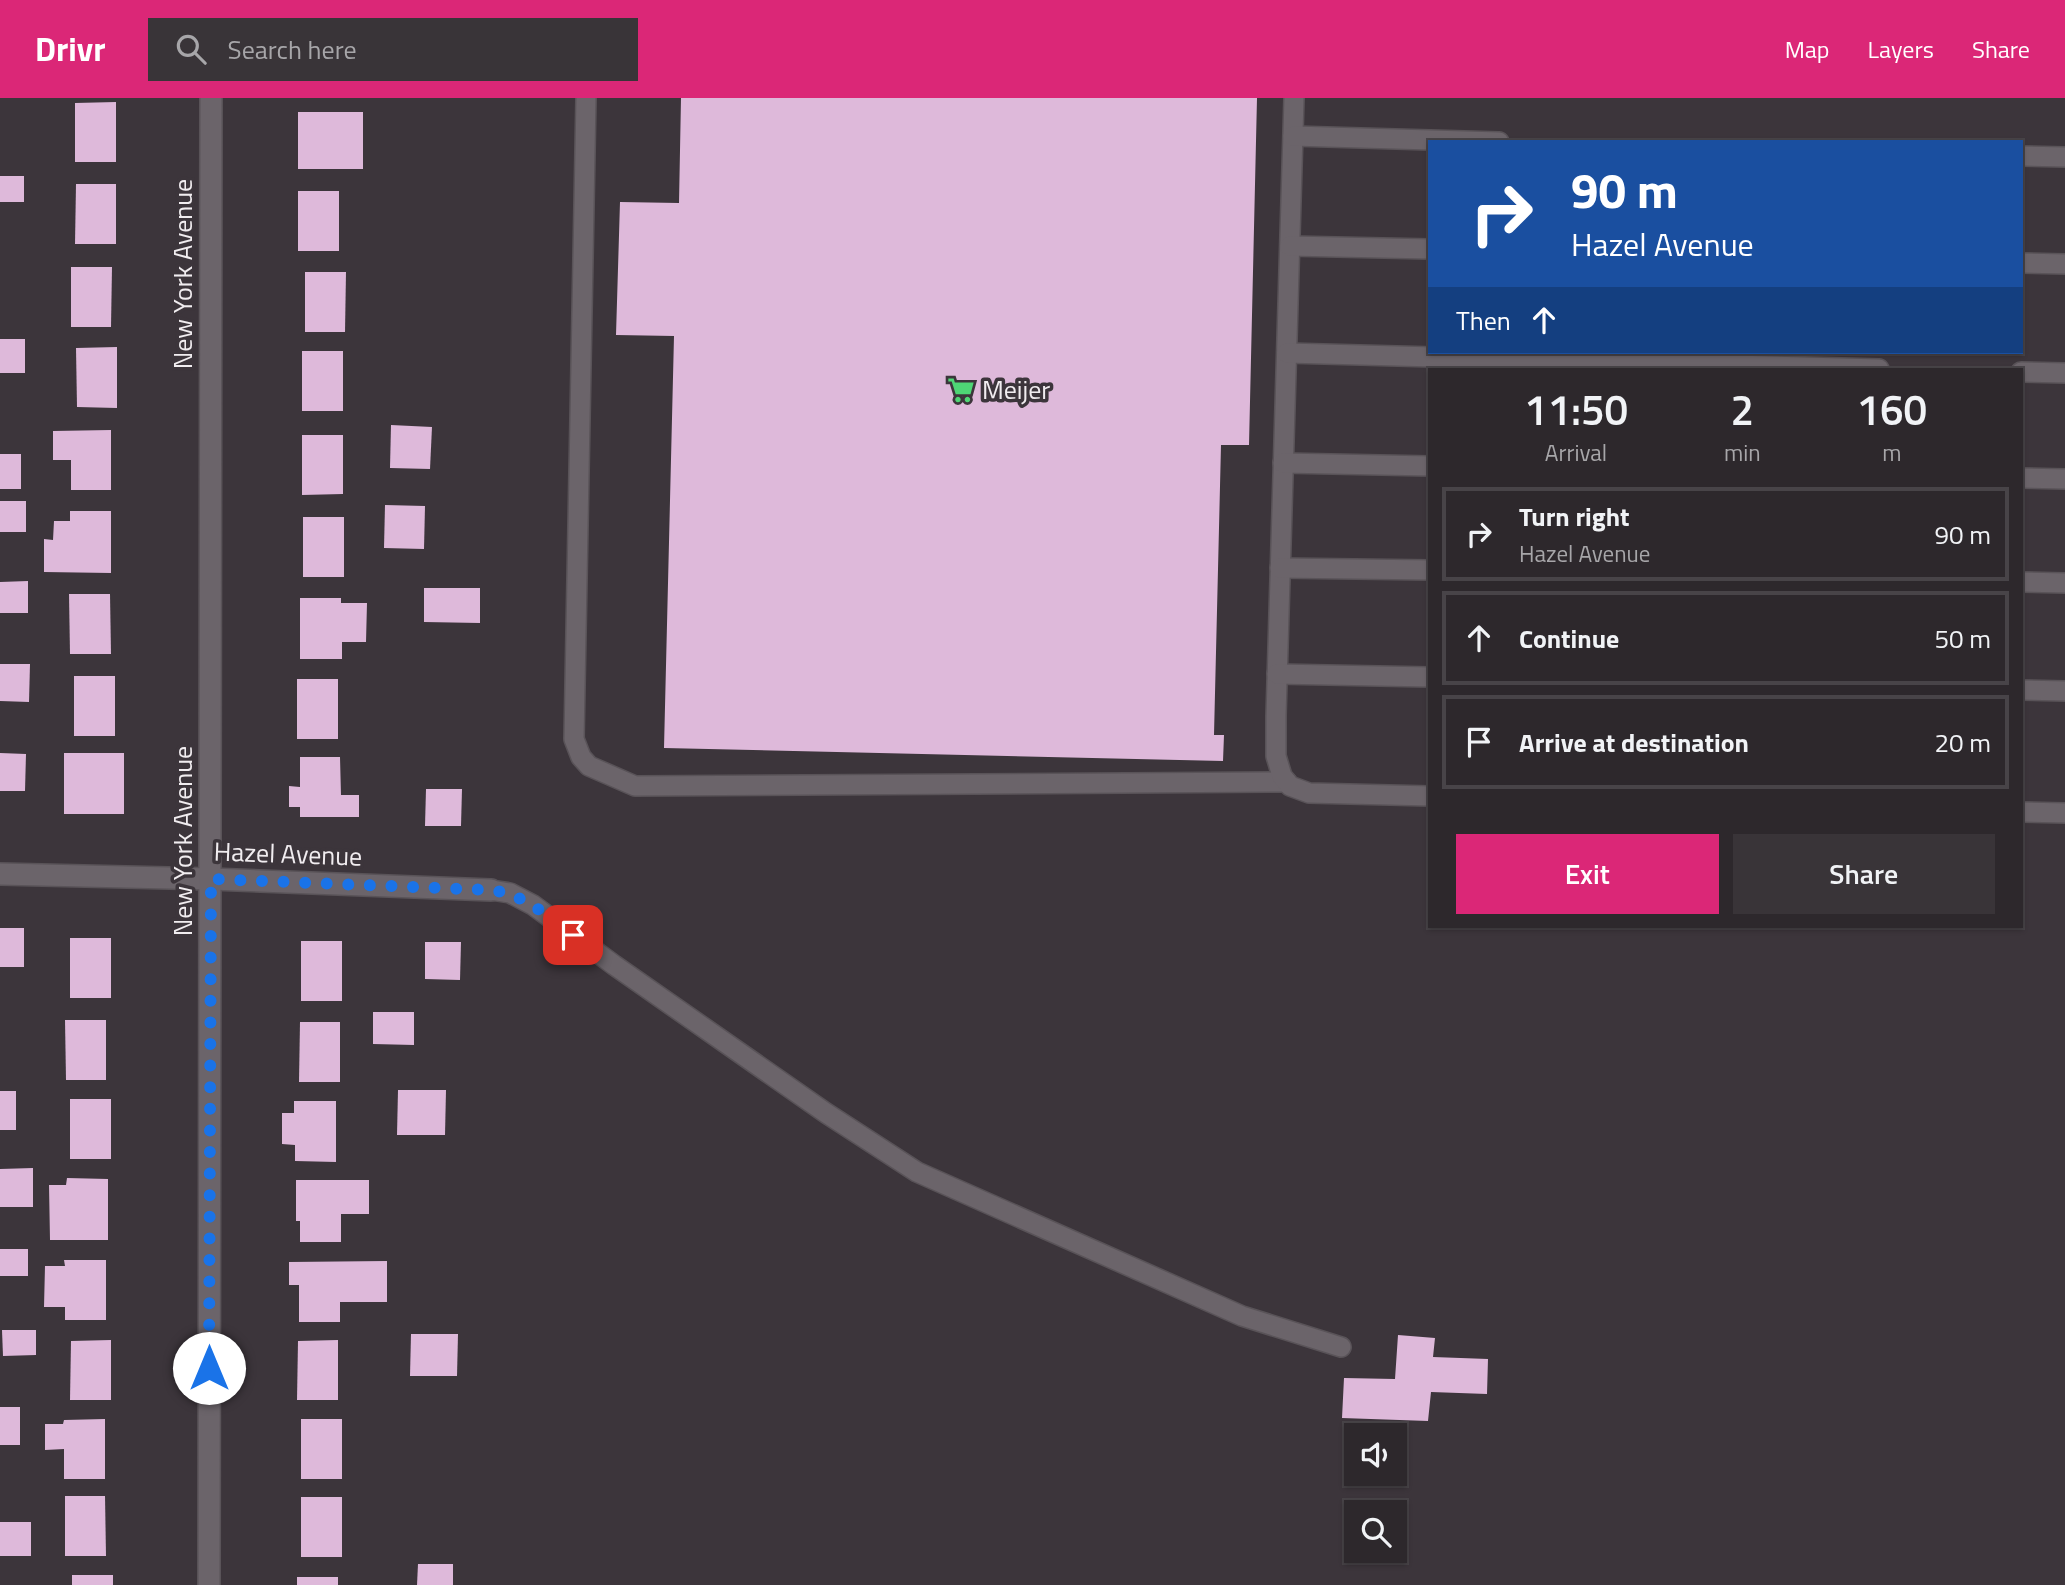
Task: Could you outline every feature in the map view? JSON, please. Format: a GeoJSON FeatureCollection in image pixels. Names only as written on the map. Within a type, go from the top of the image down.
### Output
{"type":"FeatureCollection","features":[{"type":"Feature","properties":{"kind":"street","name":"New York Avenue"},"geometry":{"type":"LineString","coordinates":[[209,1585],[211,98]]}},
{"type":"Feature","properties":{"kind":"street","name":"Hazel Avenue"},"geometry":{"type":"LineString","coordinates":[[0,874],[491,890]]}},
{"type":"Feature","properties":{"kind":"lane"},"geometry":{"type":"LineString","coordinates":[[586,98],[574,739],[581,757],[589,766],[635,786],[1287,782]]}},
{"type":"Feature","properties":{"kind":"lane"},"geometry":{"type":"LineString","coordinates":[[1294,98],[1276,756],[1282,776],[1290,786],[1309,793],[1428,796]]}},
{"type":"Feature","properties":{"kind":"lane"},"geometry":{"type":"LineString","coordinates":[[1293,136],[1430,140]]}},
{"type":"Feature","properties":{"kind":"lane"},"geometry":{"type":"LineString","coordinates":[[2023,156],[2065,157]]}},
{"type":"Feature","properties":{"kind":"lane"},"geometry":{"type":"LineString","coordinates":[[1290,246],[1428,249]]}},
{"type":"Feature","properties":{"kind":"lane"},"geometry":{"type":"LineString","coordinates":[[2023,263],[2065,264]]}},
{"type":"Feature","properties":{"kind":"lane"},"geometry":{"type":"LineString","coordinates":[[1287,354],[1840,368]]}},
{"type":"Feature","properties":{"kind":"lane"},"geometry":{"type":"LineString","coordinates":[[2023,372],[2065,373]]}},
{"type":"Feature","properties":{"kind":"lane"},"geometry":{"type":"LineString","coordinates":[[1283,463],[1428,466]]}},
{"type":"Feature","properties":{"kind":"lane"},"geometry":{"type":"LineString","coordinates":[[2023,478],[2065,479]]}},
{"type":"Feature","properties":{"kind":"lane"},"geometry":{"type":"LineString","coordinates":[[1280,568],[1428,570]]}},
{"type":"Feature","properties":{"kind":"lane"},"geometry":{"type":"LineString","coordinates":[[2023,582],[2065,583]]}},
{"type":"Feature","properties":{"kind":"lane"},"geometry":{"type":"LineString","coordinates":[[1277,674],[1428,677]]}},
{"type":"Feature","properties":{"kind":"lane"},"geometry":{"type":"LineString","coordinates":[[2023,690],[2065,691]]}},
{"type":"Feature","properties":{"kind":"lane"},"geometry":{"type":"LineString","coordinates":[[2023,812],[2065,813]]}},
{"type":"Feature","properties":{"kind":"lane"},"geometry":{"type":"LineString","coordinates":[[491,890],[510,893],[533,905],[826,1114],[917,1172],[1242,1316],[1341,1347]]}},
{"type":"Feature","properties":{"kind":"building","name":"Meijer"},"geometry":{"type":"Polygon","coordinates":[[[681,98],[1257,98],[1249,445],[1221,445],[1214,735],[1224,735],[1223,761],[664,748],[674,336],[616,335],[620,202],[679,203],[681,98]]]}},
{"type":"Feature","properties":{"kind":"building"},"geometry":{"type":"Polygon","coordinates":[[[116,102],[116,162],[75,162],[75,103],[116,102]]]}},
{"type":"Feature","properties":{"kind":"building"},"geometry":{"type":"Polygon","coordinates":[[[298,112],[363,112],[363,169],[298,169],[298,112]]]}},
{"type":"Feature","properties":{"kind":"building"},"geometry":{"type":"Polygon","coordinates":[[[0,176],[24,176],[24,202],[0,202],[0,176]]]}},
{"type":"Feature","properties":{"kind":"building"},"geometry":{"type":"Polygon","coordinates":[[[76,184],[116,184],[116,244],[75,244],[76,184]]]}},
{"type":"Feature","properties":{"kind":"building"},"geometry":{"type":"Polygon","coordinates":[[[298,191],[339,191],[339,251],[298,251],[298,191]]]}},
{"type":"Feature","properties":{"kind":"building"},"geometry":{"type":"Polygon","coordinates":[[[71,267],[112,267],[111,327],[71,327],[71,267]]]}},
{"type":"Feature","properties":{"kind":"building"},"geometry":{"type":"Polygon","coordinates":[[[305,272],[346,272],[345,332],[305,332],[305,272]]]}},
{"type":"Feature","properties":{"kind":"building"},"geometry":{"type":"Polygon","coordinates":[[[0,339],[25,339],[25,373],[0,373],[0,339]]]}},
{"type":"Feature","properties":{"kind":"building"},"geometry":{"type":"Polygon","coordinates":[[[117,347],[117,408],[77,407],[76,348],[117,347]]]}},
{"type":"Feature","properties":{"kind":"building"},"geometry":{"type":"Polygon","coordinates":[[[302,351],[343,351],[343,411],[302,411],[302,351]]]}},
{"type":"Feature","properties":{"kind":"building"},"geometry":{"type":"Polygon","coordinates":[[[391,425],[432,427],[430,469],[390,468],[391,425]]]}},
{"type":"Feature","properties":{"kind":"building"},"geometry":{"type":"Polygon","coordinates":[[[111,430],[111,490],[71,490],[71,460],[53,460],[53,431],[111,430]]]}},
{"type":"Feature","properties":{"kind":"building"},"geometry":{"type":"Polygon","coordinates":[[[302,435],[343,435],[343,494],[302,495],[302,435]]]}},
{"type":"Feature","properties":{"kind":"building"},"geometry":{"type":"Polygon","coordinates":[[[0,454],[21,454],[21,489],[0,489],[0,454]]]}},
{"type":"Feature","properties":{"kind":"building"},"geometry":{"type":"Polygon","coordinates":[[[0,501],[26,501],[26,532],[0,532],[0,501]]]}},
{"type":"Feature","properties":{"kind":"building"},"geometry":{"type":"Polygon","coordinates":[[[385,505],[425,506],[424,549],[384,548],[385,505]]]}},
{"type":"Feature","properties":{"kind":"building"},"geometry":{"type":"Polygon","coordinates":[[[70,511],[111,511],[111,573],[44,572],[44,539],[53,540],[54,521],[70,521],[70,511]]]}},
{"type":"Feature","properties":{"kind":"building"},"geometry":{"type":"Polygon","coordinates":[[[303,517],[344,517],[344,577],[303,577],[303,517]]]}},
{"type":"Feature","properties":{"kind":"building"},"geometry":{"type":"Polygon","coordinates":[[[28,581],[28,613],[0,613],[0,582],[28,581]]]}},
{"type":"Feature","properties":{"kind":"building"},"geometry":{"type":"Polygon","coordinates":[[[424,588],[480,588],[480,623],[424,622],[424,588]]]}},
{"type":"Feature","properties":{"kind":"building"},"geometry":{"type":"Polygon","coordinates":[[[69,594],[110,594],[111,654],[70,654],[69,594]]]}},
{"type":"Feature","properties":{"kind":"building"},"geometry":{"type":"Polygon","coordinates":[[[300,598],[341,598],[341,603],[367,603],[366,642],[342,642],[342,659],[300,659],[300,598]]]}},
{"type":"Feature","properties":{"kind":"building"},"geometry":{"type":"Polygon","coordinates":[[[0,664],[30,664],[29,702],[0,701],[0,664]]]}},
{"type":"Feature","properties":{"kind":"building"},"geometry":{"type":"Polygon","coordinates":[[[74,676],[115,676],[115,736],[74,736],[74,676]]]}},
{"type":"Feature","properties":{"kind":"building"},"geometry":{"type":"Polygon","coordinates":[[[297,679],[338,679],[338,739],[297,739],[297,679]]]}},
{"type":"Feature","properties":{"kind":"building"},"geometry":{"type":"Polygon","coordinates":[[[0,753],[26,754],[25,791],[0,791],[0,753]]]}},
{"type":"Feature","properties":{"kind":"building"},"geometry":{"type":"Polygon","coordinates":[[[64,753],[124,753],[124,814],[64,814],[64,753]]]}},
{"type":"Feature","properties":{"kind":"building"},"geometry":{"type":"Polygon","coordinates":[[[300,757],[340,757],[341,795],[359,795],[359,817],[300,817],[300,807],[289,807],[289,786],[300,787],[300,757]]]}},
{"type":"Feature","properties":{"kind":"building"},"geometry":{"type":"Polygon","coordinates":[[[426,789],[462,789],[461,826],[425,826],[426,789]]]}},
{"type":"Feature","properties":{"kind":"building"},"geometry":{"type":"Polygon","coordinates":[[[0,928],[24,928],[24,967],[0,967],[0,928]]]}},
{"type":"Feature","properties":{"kind":"building"},"geometry":{"type":"Polygon","coordinates":[[[70,938],[111,938],[111,998],[70,998],[70,938]]]}},
{"type":"Feature","properties":{"kind":"building"},"geometry":{"type":"Polygon","coordinates":[[[301,941],[342,941],[342,1001],[301,1001],[301,941]]]}},
{"type":"Feature","properties":{"kind":"building"},"geometry":{"type":"Polygon","coordinates":[[[425,942],[461,942],[460,980],[425,979],[425,942]]]}},
{"type":"Feature","properties":{"kind":"building"},"geometry":{"type":"Polygon","coordinates":[[[373,1012],[414,1012],[414,1045],[373,1044],[373,1012]]]}},
{"type":"Feature","properties":{"kind":"building"},"geometry":{"type":"Polygon","coordinates":[[[65,1020],[106,1020],[106,1080],[66,1080],[65,1020]]]}},
{"type":"Feature","properties":{"kind":"building"},"geometry":{"type":"Polygon","coordinates":[[[300,1022],[340,1022],[340,1082],[299,1082],[300,1022]]]}},
{"type":"Feature","properties":{"kind":"building"},"geometry":{"type":"Polygon","coordinates":[[[398,1090],[446,1090],[445,1135],[397,1135],[398,1090]]]}},
{"type":"Feature","properties":{"kind":"building"},"geometry":{"type":"Polygon","coordinates":[[[0,1091],[16,1091],[16,1130],[0,1130],[0,1091]]]}},
{"type":"Feature","properties":{"kind":"building"},"geometry":{"type":"Polygon","coordinates":[[[70,1099],[111,1099],[111,1159],[70,1159],[70,1099]]]}},
{"type":"Feature","properties":{"kind":"building"},"geometry":{"type":"Polygon","coordinates":[[[294,1101],[336,1101],[336,1162],[295,1161],[295,1145],[282,1144],[282,1113],[294,1113],[294,1101]]]}},
{"type":"Feature","properties":{"kind":"building"},"geometry":{"type":"Polygon","coordinates":[[[33,1168],[33,1207],[0,1207],[0,1169],[33,1168]]]}},
{"type":"Feature","properties":{"kind":"building"},"geometry":{"type":"Polygon","coordinates":[[[67,1178],[108,1179],[108,1240],[50,1240],[49,1185],[66,1185],[67,1178]]]}},
{"type":"Feature","properties":{"kind":"building"},"geometry":{"type":"Polygon","coordinates":[[[296,1180],[369,1180],[369,1214],[341,1214],[341,1242],[300,1242],[300,1221],[296,1221],[296,1180]]]}},
{"type":"Feature","properties":{"kind":"building"},"geometry":{"type":"Polygon","coordinates":[[[0,1249],[28,1249],[28,1276],[0,1276],[0,1249]]]}},
{"type":"Feature","properties":{"kind":"building"},"geometry":{"type":"Polygon","coordinates":[[[64,1260],[106,1260],[106,1320],[65,1320],[65,1307],[44,1307],[45,1266],[65,1266],[64,1260]]]}},
{"type":"Feature","properties":{"kind":"building"},"geometry":{"type":"Polygon","coordinates":[[[387,1261],[387,1302],[340,1302],[340,1322],[299,1322],[299,1285],[289,1285],[289,1262],[387,1261]]]}},
{"type":"Feature","properties":{"kind":"building"},"geometry":{"type":"Polygon","coordinates":[[[2,1330],[36,1330],[36,1355],[3,1356],[2,1330]]]}},
{"type":"Feature","properties":{"kind":"building"},"geometry":{"type":"Polygon","coordinates":[[[411,1334],[458,1334],[457,1376],[410,1376],[411,1334]]]}},
{"type":"Feature","properties":{"kind":"building"},"geometry":{"type":"Polygon","coordinates":[[[1398,1335],[1435,1338],[1433,1357],[1488,1359],[1487,1394],[1431,1392],[1428,1421],[1342,1418],[1344,1378],[1395,1379],[1398,1335]]]}},
{"type":"Feature","properties":{"kind":"building"},"geometry":{"type":"Polygon","coordinates":[[[111,1340],[111,1400],[70,1400],[71,1341],[111,1340]]]}},
{"type":"Feature","properties":{"kind":"building"},"geometry":{"type":"Polygon","coordinates":[[[338,1340],[338,1400],[297,1400],[298,1341],[338,1340]]]}},
{"type":"Feature","properties":{"kind":"building"},"geometry":{"type":"Polygon","coordinates":[[[0,1407],[20,1407],[20,1445],[0,1445],[0,1407]]]}},
{"type":"Feature","properties":{"kind":"building"},"geometry":{"type":"Polygon","coordinates":[[[105,1419],[105,1479],[64,1479],[64,1449],[45,1450],[45,1424],[63,1424],[64,1420],[105,1419]]]}},
{"type":"Feature","properties":{"kind":"building"},"geometry":{"type":"Polygon","coordinates":[[[301,1419],[342,1419],[342,1479],[301,1479],[301,1419]]]}},
{"type":"Feature","properties":{"kind":"building"},"geometry":{"type":"Polygon","coordinates":[[[65,1496],[105,1496],[106,1556],[65,1556],[65,1496]]]}},
{"type":"Feature","properties":{"kind":"building"},"geometry":{"type":"Polygon","coordinates":[[[301,1497],[342,1497],[342,1557],[301,1557],[301,1497]]]}},
{"type":"Feature","properties":{"kind":"building"},"geometry":{"type":"Polygon","coordinates":[[[0,1522],[31,1522],[31,1556],[0,1556],[0,1522]]]}},
{"type":"Feature","properties":{"kind":"building"},"geometry":{"type":"Polygon","coordinates":[[[418,1564],[453,1564],[453,1585],[417,1585],[418,1564]]]}},
{"type":"Feature","properties":{"kind":"building"},"geometry":{"type":"Polygon","coordinates":[[[72,1575],[113,1575],[113,1585],[72,1585],[72,1575]]]}},
{"type":"Feature","properties":{"kind":"building"},"geometry":{"type":"Polygon","coordinates":[[[297,1577],[338,1577],[338,1585],[297,1585],[297,1577]]]}},
{"type":"Feature","properties":{"kind":"place","name":"Meijer"},"geometry":{"type":"Point","coordinates":[961,390]}},
{"type":"Feature","properties":{"kind":"route"},"geometry":{"type":"LineString","coordinates":[[209,1368],[211,879],[491,890],[510,893],[533,905],[573,935]]}}]}
